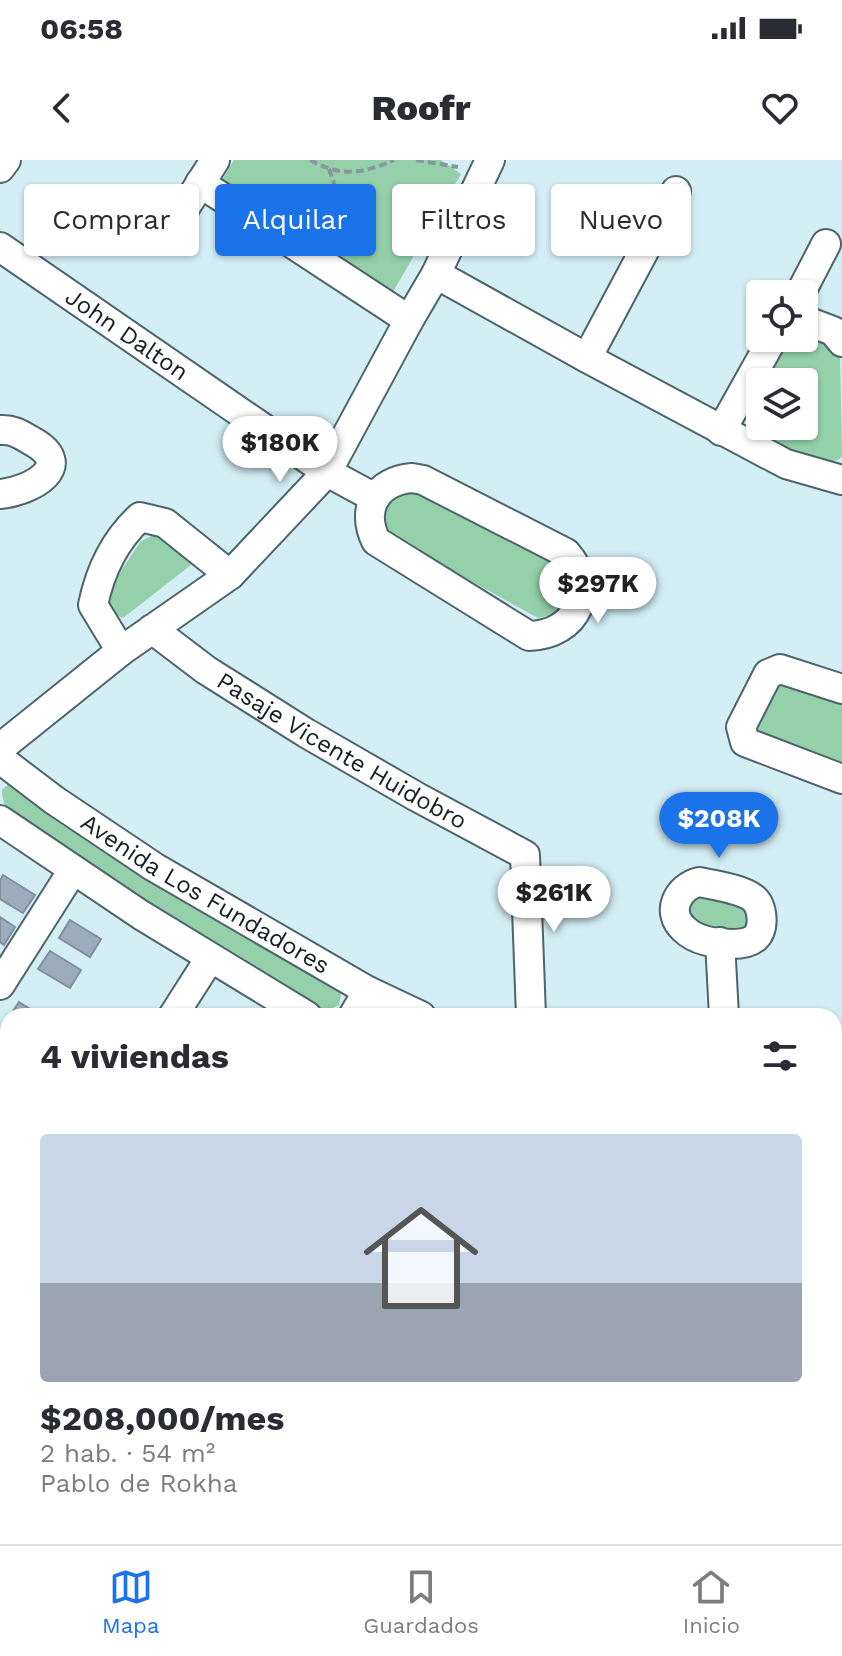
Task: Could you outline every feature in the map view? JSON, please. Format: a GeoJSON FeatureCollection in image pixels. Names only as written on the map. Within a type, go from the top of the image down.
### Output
{"type":"FeatureCollection","features":[{"type":"Feature","properties":{"kind":"street"},"geometry":{"type":"LineString","coordinates":[[0,168],[6,160]]}},
{"type":"Feature","properties":{"kind":"street"},"geometry":{"type":"LineString","coordinates":[[0,748],[121,651],[230,575],[327,472],[436,274],[480,164]]}},
{"type":"Feature","properties":{"kind":"street"},"geometry":{"type":"LineString","coordinates":[[208,172],[342,276],[409,320]]}},
{"type":"Feature","properties":{"kind":"street"},"geometry":{"type":"LineString","coordinates":[[807,280],[826,244]]}},
{"type":"Feature","properties":{"kind":"street","name":"John Dalton"},"geometry":{"type":"LineString","coordinates":[[0,247],[327,472],[375,498]]}},
{"type":"Feature","properties":{"kind":"street"},"geometry":{"type":"LineString","coordinates":[[587,358],[641,256]]}},
{"type":"Feature","properties":{"kind":"street"},"geometry":{"type":"LineString","coordinates":[[436,274],[786,464],[841,476]]}},
{"type":"Feature","properties":{"kind":"street"},"geometry":{"type":"LineString","coordinates":[[818,324],[833,331],[842,342]]}},
{"type":"Feature","properties":{"kind":"street"},"geometry":{"type":"LineString","coordinates":[[721,431],[765,352]]}},
{"type":"Feature","properties":{"kind":"street"},"geometry":{"type":"LineString","coordinates":[[0,430],[11,430],[41,446],[50,465],[47,475],[38,481],[16,492],[0,494]]}},
{"type":"Feature","properties":{"kind":"street"},"geometry":{"type":"LineString","coordinates":[[412,478],[423,480],[566,553],[579,572],[582,583],[579,606],[573,617],[553,632],[529,636],[376,541],[369,519],[375,498],[391,483],[412,478]]}},
{"type":"Feature","properties":{"kind":"street"},"geometry":{"type":"LineString","coordinates":[[121,651],[93,605],[99,579],[124,532],[140,517],[165,523],[230,575]]}},
{"type":"Feature","properties":{"kind":"street","name":"Pasaje Vicente Huidobro"},"geometry":{"type":"LineString","coordinates":[[152,629],[206,670],[306,733],[525,855],[531,1008]]}},
{"type":"Feature","properties":{"kind":"street"},"geometry":{"type":"LineString","coordinates":[[842,689],[780,669],[768,674],[741,727],[745,742],[842,779]]}},
{"type":"Feature","properties":{"kind":"street","name":"Avenida Los Fundadores"},"geometry":{"type":"LineString","coordinates":[[0,759],[54,800],[154,867],[368,991],[404,1008]]}},
{"type":"Feature","properties":{"kind":"street","name":"Avenida Los Fundadores"},"geometry":{"type":"LineString","coordinates":[[0,820],[210,958],[294,1008]]}},
{"type":"Feature","properties":{"kind":"street"},"geometry":{"type":"LineString","coordinates":[[0,985],[73,870]]}},
{"type":"Feature","properties":{"kind":"street"},"geometry":{"type":"LineString","coordinates":[[720,942],[724,1008]]}},
{"type":"Feature","properties":{"kind":"street"},"geometry":{"type":"LineString","coordinates":[[178,1008],[210,958]]}},
{"type":"Feature","properties":{"kind":"street"},"geometry":{"type":"LineString","coordinates":[[358,1008],[368,991]]}},
{"type":"Feature","properties":{"kind":"path"},"geometry":{"type":"LineString","coordinates":[[310,160],[337,172],[371,169],[394,160]]}},
{"type":"Feature","properties":{"kind":"path"},"geometry":{"type":"LineString","coordinates":[[416,160],[480,164]]}},
{"type":"Feature","properties":{"kind":"path"},"geometry":{"type":"LineString","coordinates":[[329,169],[345,215],[342,276]]}},
{"type":"Feature","properties":{"kind":"green space"},"geometry":{"type":"Polygon","coordinates":[[[234,160],[441,160],[461,174],[455,184],[392,184],[392,256],[414,256],[393,292],[338,256],[376,256],[376,184],[228,184],[222,180],[234,160]]]}},
{"type":"Feature","properties":{"kind":"green space"},"geometry":{"type":"Polygon","coordinates":[[[818,336],[840,352],[840,459],[824,464],[767,440],[818,440],[818,368],[767,368],[776,352],[818,352],[818,336]]]}},
{"type":"Feature","properties":{"kind":"green space"},"geometry":{"type":"Polygon","coordinates":[[[415,488],[566,569],[566,593],[556,614],[538,618],[384,533],[384,496],[415,488]]]}},
{"type":"Feature","properties":{"kind":"green space"},"geometry":{"type":"Polygon","coordinates":[[[154,535],[190,551],[191,565],[123,618],[113,614],[108,602],[112,584],[141,541],[154,535]]]}},
{"type":"Feature","properties":{"kind":"green space"},"geometry":{"type":"Polygon","coordinates":[[[774,684],[790,684],[842,701],[842,770],[778,748],[752,729],[774,684]]]}},
{"type":"Feature","properties":{"kind":"green space"},"geometry":{"type":"Polygon","coordinates":[[[11,781],[342,989],[339,1005],[318,1007],[219,949],[20,820],[9,811],[2,790],[11,781]]]}},
{"type":"Feature","properties":{"kind":"green space"},"geometry":{"type":"Polygon","coordinates":[[[692,894],[747,905],[750,921],[744,931],[716,930],[688,920],[683,904],[692,894]]]}},
{"type":"Feature","properties":{"kind":"building"},"geometry":{"type":"Polygon","coordinates":[[[3,875],[35,895],[23,913],[0,899],[3,875]]]}},
{"type":"Feature","properties":{"kind":"building"},"geometry":{"type":"Polygon","coordinates":[[[0,917],[15,927],[4,945],[0,942],[0,917]]]}},
{"type":"Feature","properties":{"kind":"building"},"geometry":{"type":"Polygon","coordinates":[[[70,920],[101,939],[90,957],[59,938],[70,920]]]}},
{"type":"Feature","properties":{"kind":"building"},"geometry":{"type":"Polygon","coordinates":[[[50,951],[81,970],[70,988],[38,969],[50,951]]]}}]}
